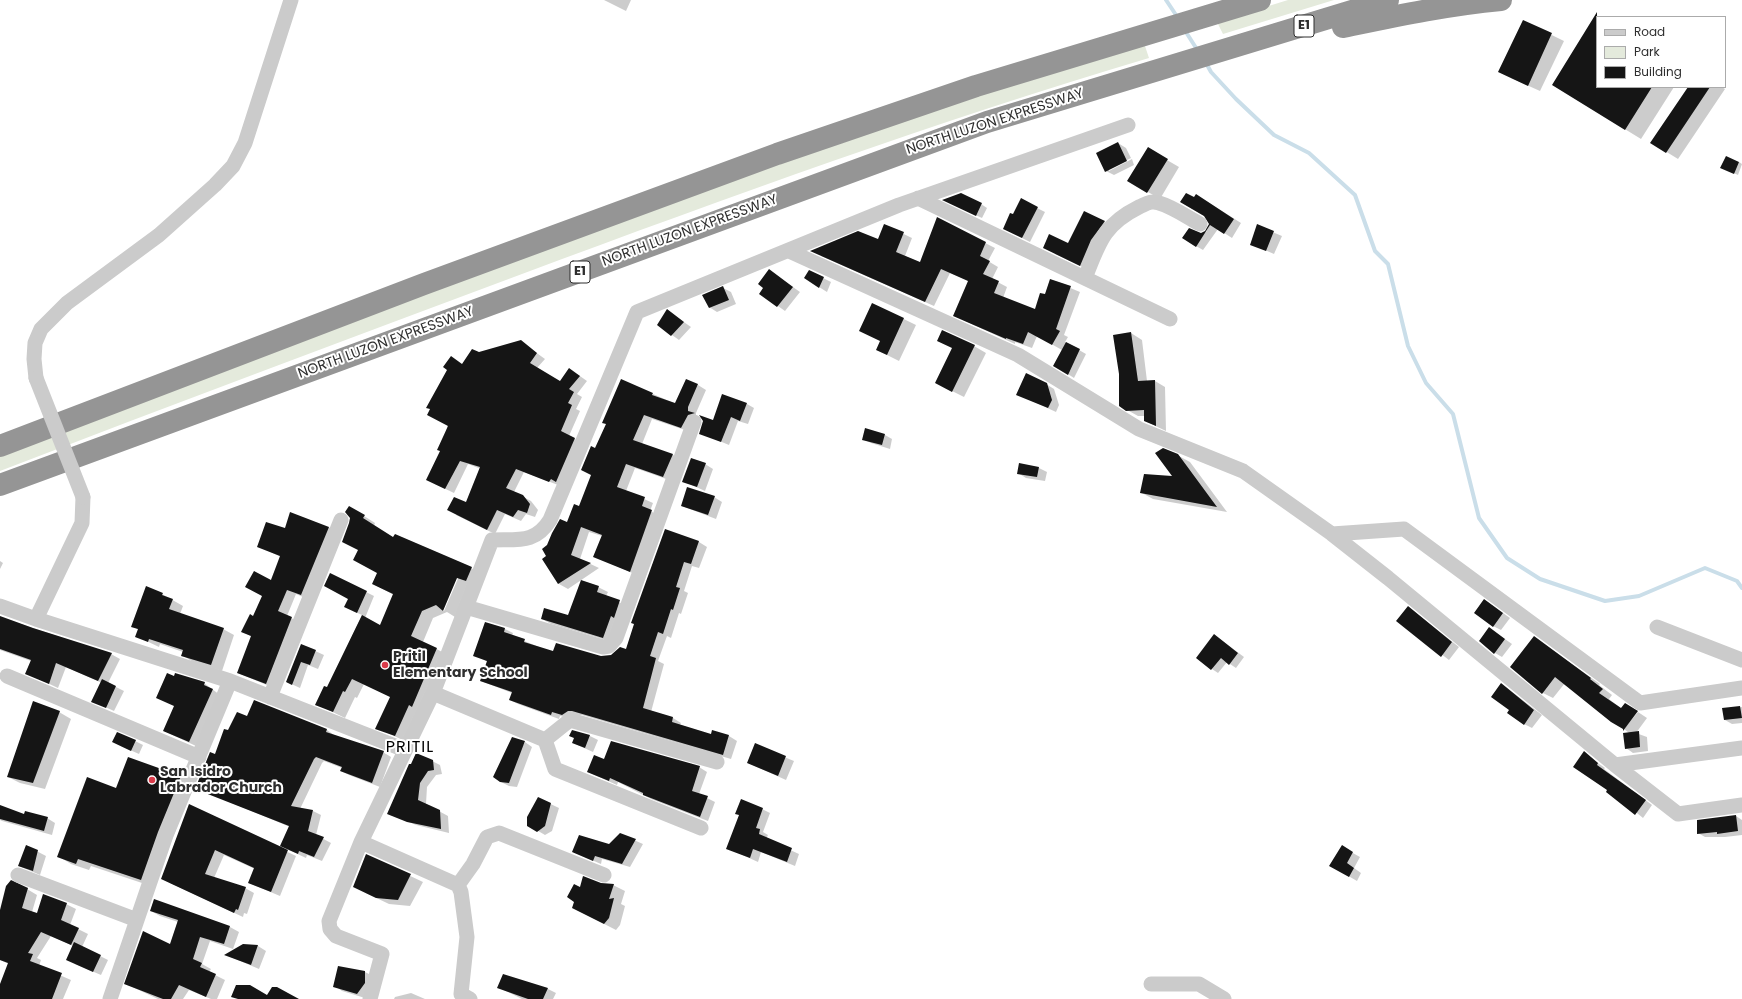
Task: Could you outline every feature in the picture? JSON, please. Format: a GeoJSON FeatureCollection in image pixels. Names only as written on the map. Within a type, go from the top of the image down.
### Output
{"type":"FeatureCollection","features":[{"type":"Feature","properties":{"kind":"highway"},"geometry":{"type":"LineString","coordinates":[[0,446],[432,281],[777,154],[976,86],[1260,0]]}},
{"type":"Feature","properties":{"kind":"highway","name":"NORTH LUZON EXPRESSWAY"},"geometry":{"type":"LineString","coordinates":[[0,485],[987,122],[1388,0]]}},
{"type":"Feature","properties":{"kind":"highway"},"geometry":{"type":"LineString","coordinates":[[1226,49],[1282,40],[1428,9],[1501,0]]}},
{"type":"Feature","properties":{"kind":"street"},"geometry":{"type":"LineString","coordinates":[[36,620],[82,523],[82,496],[36,378],[34,359],[35,343],[40,329],[67,303],[159,235],[215,185],[232,166],[245,143],[291,0]]}},
{"type":"Feature","properties":{"kind":"street"},"geometry":{"type":"LineString","coordinates":[[370,999],[382,954],[336,936],[330,929],[329,921],[361,842],[433,693],[492,540],[533,538],[543,531],[550,520],[636,312],[918,198],[1128,125]]}},
{"type":"Feature","properties":{"kind":"street"},"geometry":{"type":"LineString","coordinates":[[918,198],[1170,319]]}},
{"type":"Feature","properties":{"kind":"street"},"geometry":{"type":"LineString","coordinates":[[1085,278],[1099,243],[1111,224],[1150,201],[1159,202],[1200,224]]}},
{"type":"Feature","properties":{"kind":"street"},"geometry":{"type":"LineString","coordinates":[[789,251],[1018,355],[1139,429],[1243,471],[1332,534],[1615,765],[1678,814],[1742,805]]}},
{"type":"Feature","properties":{"kind":"street"},"geometry":{"type":"LineString","coordinates":[[466,607],[603,647],[609,646],[616,638],[694,422]]}},
{"type":"Feature","properties":{"kind":"street"},"geometry":{"type":"LineString","coordinates":[[270,697],[342,520]]}},
{"type":"Feature","properties":{"kind":"street"},"geometry":{"type":"LineString","coordinates":[[1332,534],[1404,529],[1640,703],[1742,688]]}},
{"type":"Feature","properties":{"kind":"street"},"geometry":{"type":"LineString","coordinates":[[0,606],[36,620],[230,681],[406,750]]}},
{"type":"Feature","properties":{"kind":"street"},"geometry":{"type":"LineString","coordinates":[[1657,627],[1742,660]]}},
{"type":"Feature","properties":{"kind":"street"},"geometry":{"type":"LineString","coordinates":[[7,676],[199,757]]}},
{"type":"Feature","properties":{"kind":"street"},"geometry":{"type":"LineString","coordinates":[[110,999],[166,835],[230,681]]}},
{"type":"Feature","properties":{"kind":"street"},"geometry":{"type":"LineString","coordinates":[[433,693],[544,740],[555,769],[701,828]]}},
{"type":"Feature","properties":{"kind":"street"},"geometry":{"type":"LineString","coordinates":[[544,740],[570,720],[717,762]]}},
{"type":"Feature","properties":{"kind":"street"},"geometry":{"type":"LineString","coordinates":[[1615,765],[1742,748]]}},
{"type":"Feature","properties":{"kind":"street"},"geometry":{"type":"LineString","coordinates":[[458,885],[473,864],[487,837],[499,833],[604,875]]}},
{"type":"Feature","properties":{"kind":"street"},"geometry":{"type":"LineString","coordinates":[[361,842],[458,885],[461,892],[467,937],[461,994],[470,999]]}},
{"type":"Feature","properties":{"kind":"street"},"geometry":{"type":"LineString","coordinates":[[18,875],[137,920]]}},
{"type":"Feature","properties":{"kind":"street"},"geometry":{"type":"LineString","coordinates":[[1151,984],[1199,984],[1224,999]]}},
{"type":"Feature","properties":{"kind":"green space"},"geometry":{"type":"Polygon","coordinates":[[[1288,0],[1334,0],[1223,34],[1217,22],[1288,0]]]}},
{"type":"Feature","properties":{"kind":"green space"},"geometry":{"type":"Polygon","coordinates":[[[1144,43],[1149,58],[1070,82],[912,134],[755,188],[196,396],[0,471],[0,454],[424,295],[880,127],[1144,43]]]}},
{"type":"Feature","properties":{"kind":"building"},"geometry":{"type":"Polygon","coordinates":[[[1597,12],[1596,88],[1651,88],[1625,130],[1552,85],[1597,12]]]}},
{"type":"Feature","properties":{"kind":"building"},"geometry":{"type":"Polygon","coordinates":[[[1523,20],[1552,33],[1528,86],[1498,72],[1523,20]]]}},
{"type":"Feature","properties":{"kind":"building"},"geometry":{"type":"Polygon","coordinates":[[[1687,88],[1709,88],[1666,153],[1650,143],[1687,88]]]}},
{"type":"Feature","properties":{"kind":"building"},"geometry":{"type":"Polygon","coordinates":[[[1118,142],[1127,161],[1105,172],[1096,153],[1118,142]]]}},
{"type":"Feature","properties":{"kind":"building"},"geometry":{"type":"Polygon","coordinates":[[[1148,147],[1168,159],[1147,193],[1127,181],[1148,147]]]}},
{"type":"Feature","properties":{"kind":"building"},"geometry":{"type":"Polygon","coordinates":[[[1726,156],[1739,162],[1734,174],[1720,168],[1726,156]]]}},
{"type":"Feature","properties":{"kind":"building"},"geometry":{"type":"Polygon","coordinates":[[[961,193],[982,203],[976,216],[942,200],[961,193]]]}},
{"type":"Feature","properties":{"kind":"building"},"geometry":{"type":"Polygon","coordinates":[[[1186,193],[1194,197],[1196,194],[1234,219],[1224,234],[1210,225],[1196,247],[1182,238],[1189,228],[1201,233],[1205,231],[1209,224],[1204,216],[1180,202],[1186,193]]]}},
{"type":"Feature","properties":{"kind":"building"},"geometry":{"type":"Polygon","coordinates":[[[1021,198],[1038,207],[1022,238],[1003,229],[1010,213],[1013,214],[1021,198]]]}},
{"type":"Feature","properties":{"kind":"building"},"geometry":{"type":"Polygon","coordinates":[[[1084,211],[1105,221],[1091,240],[1080,266],[1043,248],[1049,234],[1068,243],[1084,211]]]}},
{"type":"Feature","properties":{"kind":"building"},"geometry":{"type":"Polygon","coordinates":[[[937,217],[986,242],[980,256],[990,261],[983,274],[999,281],[994,293],[1035,309],[1040,293],[1045,294],[1050,279],[1071,286],[1056,329],[1060,331],[1052,345],[1028,332],[1023,344],[1006,339],[953,316],[968,281],[941,269],[925,302],[810,251],[858,231],[878,239],[884,224],[904,232],[896,252],[920,262],[937,217]]]}},
{"type":"Feature","properties":{"kind":"building"},"geometry":{"type":"Polygon","coordinates":[[[1257,224],[1274,231],[1266,251],[1250,245],[1257,224]]]}},
{"type":"Feature","properties":{"kind":"building"},"geometry":{"type":"Polygon","coordinates":[[[769,269],[793,287],[777,307],[759,294],[763,288],[758,284],[769,269]]]}},
{"type":"Feature","properties":{"kind":"building"},"geometry":{"type":"Polygon","coordinates":[[[809,270],[824,277],[819,288],[804,278],[809,270]]]}},
{"type":"Feature","properties":{"kind":"building"},"geometry":{"type":"Polygon","coordinates":[[[723,286],[729,300],[709,308],[702,295],[723,286]]]}},
{"type":"Feature","properties":{"kind":"building"},"geometry":{"type":"Polygon","coordinates":[[[872,303],[904,318],[887,355],[876,350],[880,341],[859,331],[872,303]]]}},
{"type":"Feature","properties":{"kind":"building"},"geometry":{"type":"Polygon","coordinates":[[[667,309],[684,322],[671,336],[657,325],[667,309]]]}},
{"type":"Feature","properties":{"kind":"building"},"geometry":{"type":"Polygon","coordinates":[[[942,330],[975,345],[952,392],[935,383],[952,348],[937,341],[942,330]]]}},
{"type":"Feature","properties":{"kind":"building"},"geometry":{"type":"Polygon","coordinates":[[[1131,332],[1138,381],[1155,380],[1156,426],[1144,421],[1144,410],[1126,411],[1119,406],[1119,374],[1113,335],[1131,332]]]}},
{"type":"Feature","properties":{"kind":"building"},"geometry":{"type":"Polygon","coordinates":[[[521,340],[537,353],[530,363],[560,381],[569,368],[580,376],[569,389],[574,392],[568,403],[572,405],[561,431],[575,438],[556,482],[551,479],[549,482],[516,469],[506,488],[523,495],[530,504],[527,513],[518,510],[513,517],[497,510],[487,530],[447,510],[454,497],[466,502],[480,467],[460,461],[445,489],[426,480],[440,451],[437,450],[448,426],[427,415],[430,409],[426,408],[447,370],[443,367],[451,356],[462,364],[472,349],[479,352],[521,340]]]}},
{"type":"Feature","properties":{"kind":"building"},"geometry":{"type":"Polygon","coordinates":[[[1066,342],[1080,349],[1068,375],[1053,366],[1066,342]]]}},
{"type":"Feature","properties":{"kind":"building"},"geometry":{"type":"Polygon","coordinates":[[[1026,373],[1047,383],[1052,400],[1048,408],[1016,395],[1026,373]]]}},
{"type":"Feature","properties":{"kind":"building"},"geometry":{"type":"Polygon","coordinates":[[[621,379],[653,393],[652,395],[675,403],[686,379],[698,384],[688,407],[688,411],[695,413],[688,415],[681,428],[644,415],[633,440],[673,454],[663,477],[626,464],[617,487],[645,497],[642,506],[652,510],[630,572],[593,557],[602,535],[581,527],[571,555],[591,563],[558,584],[542,559],[546,556],[542,549],[547,545],[560,519],[567,522],[574,504],[579,506],[591,475],[581,470],[591,446],[595,448],[606,424],[602,423],[621,379]]]}},
{"type":"Feature","properties":{"kind":"building"},"geometry":{"type":"Polygon","coordinates":[[[722,394],[747,403],[740,421],[731,417],[721,442],[699,434],[703,421],[699,415],[713,420],[722,394]]]}},
{"type":"Feature","properties":{"kind":"building"},"geometry":{"type":"Polygon","coordinates":[[[865,428],[885,434],[882,445],[862,440],[865,428]]]}},
{"type":"Feature","properties":{"kind":"building"},"geometry":{"type":"Polygon","coordinates":[[[1163,448],[1178,454],[1217,507],[1140,493],[1144,474],[1172,476],[1155,453],[1163,448]]]}},
{"type":"Feature","properties":{"kind":"building"},"geometry":{"type":"Polygon","coordinates":[[[691,458],[706,463],[697,487],[682,482],[691,458]]]}},
{"type":"Feature","properties":{"kind":"building"},"geometry":{"type":"Polygon","coordinates":[[[1019,463],[1039,467],[1037,477],[1017,474],[1019,463]]]}},
{"type":"Feature","properties":{"kind":"building"},"geometry":{"type":"Polygon","coordinates":[[[687,487],[715,496],[708,515],[681,506],[687,487]]]}},
{"type":"Feature","properties":{"kind":"building"},"geometry":{"type":"Polygon","coordinates":[[[349,506],[365,515],[363,518],[393,537],[395,534],[472,567],[466,581],[457,578],[443,611],[436,605],[422,611],[411,636],[437,648],[412,707],[409,705],[395,736],[375,729],[390,697],[352,679],[345,692],[343,691],[333,712],[315,705],[324,686],[327,687],[362,615],[380,625],[393,594],[372,584],[377,573],[353,560],[358,550],[342,542],[350,518],[345,512],[349,506]]]}},
{"type":"Feature","properties":{"kind":"building"},"geometry":{"type":"Polygon","coordinates":[[[290,512],[329,527],[301,595],[287,590],[278,611],[292,617],[266,684],[237,673],[251,636],[241,632],[250,614],[253,616],[262,596],[245,587],[254,571],[271,580],[280,556],[257,547],[266,522],[285,528],[290,512]]]}},
{"type":"Feature","properties":{"kind":"building"},"geometry":{"type":"Polygon","coordinates":[[[665,529],[699,541],[691,564],[684,562],[676,587],[680,588],[663,634],[658,632],[650,656],[656,658],[643,708],[673,717],[672,722],[711,734],[712,730],[729,735],[723,755],[572,711],[568,711],[562,715],[552,712],[551,715],[509,700],[512,692],[480,681],[487,661],[473,656],[485,622],[505,628],[504,632],[525,639],[524,642],[553,651],[556,643],[601,656],[611,655],[620,647],[626,649],[634,624],[631,623],[665,529]]]}},
{"type":"Feature","properties":{"kind":"building"},"geometry":{"type":"Polygon","coordinates":[[[330,573],[367,591],[357,613],[344,607],[348,599],[324,586],[330,573]]]}},
{"type":"Feature","properties":{"kind":"building"},"geometry":{"type":"Polygon","coordinates":[[[581,580],[599,586],[597,592],[620,600],[614,618],[611,616],[603,638],[541,619],[544,608],[568,615],[581,580]]]}},
{"type":"Feature","properties":{"kind":"building"},"geometry":{"type":"Polygon","coordinates":[[[146,586],[173,599],[169,609],[224,628],[211,665],[181,656],[183,650],[149,639],[148,642],[135,637],[138,629],[131,627],[146,586]]]}},
{"type":"Feature","properties":{"kind":"building"},"geometry":{"type":"Polygon","coordinates":[[[1484,599],[1503,613],[1493,627],[1474,613],[1484,599]]]}},
{"type":"Feature","properties":{"kind":"building"},"geometry":{"type":"Polygon","coordinates":[[[1408,606],[1452,642],[1441,657],[1396,621],[1408,606]]]}},
{"type":"Feature","properties":{"kind":"building"},"geometry":{"type":"Polygon","coordinates":[[[0,616],[112,653],[98,681],[56,663],[49,684],[25,674],[31,660],[0,649],[0,616]]]}},
{"type":"Feature","properties":{"kind":"building"},"geometry":{"type":"Polygon","coordinates":[[[1489,627],[1505,639],[1494,654],[1479,641],[1489,627]]]}},
{"type":"Feature","properties":{"kind":"building"},"geometry":{"type":"Polygon","coordinates":[[[1214,634],[1238,653],[1229,665],[1221,658],[1211,670],[1196,658],[1214,634]]]}},
{"type":"Feature","properties":{"kind":"building"},"geometry":{"type":"Polygon","coordinates":[[[1534,636],[1591,678],[1590,679],[1603,689],[1599,693],[1621,708],[1625,703],[1638,711],[1623,731],[1623,729],[1611,722],[1555,677],[1542,694],[1510,667],[1534,636]]]}},
{"type":"Feature","properties":{"kind":"building"},"geometry":{"type":"Polygon","coordinates":[[[301,644],[316,650],[310,665],[301,662],[292,685],[286,682],[301,644]]]}},
{"type":"Feature","properties":{"kind":"building"},"geometry":{"type":"Polygon","coordinates":[[[167,673],[174,676],[175,673],[205,682],[204,685],[213,689],[189,742],[163,731],[174,706],[156,698],[167,673]]]}},
{"type":"Feature","properties":{"kind":"building"},"geometry":{"type":"Polygon","coordinates":[[[102,679],[116,686],[106,708],[91,702],[102,679]]]}},
{"type":"Feature","properties":{"kind":"building"},"geometry":{"type":"Polygon","coordinates":[[[1501,683],[1534,710],[1524,725],[1507,713],[1509,710],[1491,697],[1501,683]]]}},
{"type":"Feature","properties":{"kind":"building"},"geometry":{"type":"Polygon","coordinates":[[[254,700],[327,729],[326,732],[384,751],[372,783],[340,771],[342,767],[316,757],[314,759],[291,806],[313,810],[308,831],[324,837],[314,857],[299,851],[298,854],[280,846],[289,826],[195,789],[210,752],[215,754],[224,729],[228,730],[237,712],[247,716],[254,700]]]}},
{"type":"Feature","properties":{"kind":"building"},"geometry":{"type":"Polygon","coordinates":[[[33,701],[60,711],[33,783],[7,777],[33,701]]]}},
{"type":"Feature","properties":{"kind":"building"},"geometry":{"type":"Polygon","coordinates":[[[1740,706],[1742,718],[1724,720],[1722,708],[1740,706]]]}},
{"type":"Feature","properties":{"kind":"building"},"geometry":{"type":"Polygon","coordinates":[[[572,730],[590,735],[585,748],[572,743],[574,738],[569,736],[572,730]]]}},
{"type":"Feature","properties":{"kind":"building"},"geometry":{"type":"Polygon","coordinates":[[[1639,731],[1640,747],[1625,749],[1623,733],[1639,731]]]}},
{"type":"Feature","properties":{"kind":"building"},"geometry":{"type":"Polygon","coordinates":[[[117,732],[136,740],[131,751],[112,742],[117,732]]]}},
{"type":"Feature","properties":{"kind":"building"},"geometry":{"type":"Polygon","coordinates":[[[512,737],[525,741],[509,783],[500,782],[493,777],[512,737]]]}},
{"type":"Feature","properties":{"kind":"building"},"geometry":{"type":"Polygon","coordinates":[[[611,741],[700,766],[692,791],[708,796],[700,817],[643,795],[643,793],[610,778],[609,781],[587,772],[594,755],[604,759],[611,741]]]}},
{"type":"Feature","properties":{"kind":"building"},"geometry":{"type":"Polygon","coordinates":[[[755,743],[786,756],[778,776],[747,763],[755,743]]]}},
{"type":"Feature","properties":{"kind":"building"},"geometry":{"type":"Polygon","coordinates":[[[1584,751],[1598,763],[1597,765],[1646,800],[1635,815],[1606,792],[1607,790],[1573,767],[1584,751]]]}},
{"type":"Feature","properties":{"kind":"building"},"geometry":{"type":"Polygon","coordinates":[[[416,753],[433,760],[434,770],[428,771],[420,783],[418,800],[440,810],[441,829],[407,822],[387,814],[409,764],[411,764],[416,753]]]}},
{"type":"Feature","properties":{"kind":"building"},"geometry":{"type":"Polygon","coordinates":[[[128,757],[181,776],[158,832],[141,880],[78,859],[76,864],[57,857],[87,777],[116,788],[128,757]]]}},
{"type":"Feature","properties":{"kind":"building"},"geometry":{"type":"Polygon","coordinates":[[[538,797],[551,803],[545,826],[537,832],[527,826],[527,817],[538,797]]]}},
{"type":"Feature","properties":{"kind":"building"},"geometry":{"type":"Polygon","coordinates":[[[741,799],[763,808],[756,828],[760,829],[759,834],[792,848],[787,862],[753,849],[750,858],[726,849],[739,815],[735,814],[741,799]]]}},
{"type":"Feature","properties":{"kind":"building"},"geometry":{"type":"Polygon","coordinates":[[[189,804],[288,850],[271,892],[248,883],[254,868],[215,850],[205,874],[246,887],[238,910],[236,909],[234,913],[161,879],[189,804]]]}},
{"type":"Feature","properties":{"kind":"building"},"geometry":{"type":"Polygon","coordinates":[[[0,805],[24,814],[25,811],[48,817],[44,831],[0,819],[0,805]]]}},
{"type":"Feature","properties":{"kind":"building"},"geometry":{"type":"Polygon","coordinates":[[[1736,815],[1738,831],[1717,834],[1717,832],[1697,834],[1697,820],[1736,815]]]}},
{"type":"Feature","properties":{"kind":"building"},"geometry":{"type":"Polygon","coordinates":[[[620,833],[636,839],[622,864],[595,856],[593,861],[572,852],[579,835],[609,844],[620,833]]]}},
{"type":"Feature","properties":{"kind":"building"},"geometry":{"type":"Polygon","coordinates":[[[26,845],[38,850],[33,871],[18,866],[26,845]]]}},
{"type":"Feature","properties":{"kind":"building"},"geometry":{"type":"Polygon","coordinates":[[[1342,845],[1353,852],[1347,863],[1354,868],[1349,877],[1329,866],[1342,845]]]}},
{"type":"Feature","properties":{"kind":"building"},"geometry":{"type":"Polygon","coordinates":[[[366,854],[411,874],[398,900],[376,898],[353,887],[366,854]]]}},
{"type":"Feature","properties":{"kind":"building"},"geometry":{"type":"Polygon","coordinates":[[[583,876],[601,883],[614,884],[609,899],[614,898],[609,918],[604,924],[572,908],[574,902],[567,897],[574,884],[580,887],[583,876]]]}},
{"type":"Feature","properties":{"kind":"building"},"geometry":{"type":"Polygon","coordinates":[[[11,880],[28,888],[22,908],[37,913],[43,894],[67,903],[61,920],[79,928],[71,945],[41,932],[28,953],[33,954],[30,961],[62,973],[52,999],[0,999],[0,984],[8,963],[0,960],[0,910],[6,886],[11,880]]]}},
{"type":"Feature","properties":{"kind":"building"},"geometry":{"type":"Polygon","coordinates":[[[154,899],[230,926],[224,944],[200,937],[193,959],[202,963],[200,967],[216,974],[206,997],[179,985],[171,999],[163,999],[124,984],[143,931],[170,944],[178,920],[150,911],[154,899]]]}},
{"type":"Feature","properties":{"kind":"building"},"geometry":{"type":"Polygon","coordinates":[[[74,942],[101,955],[93,972],[66,960],[74,942]]]}},
{"type":"Feature","properties":{"kind":"building"},"geometry":{"type":"Polygon","coordinates":[[[243,944],[258,945],[251,965],[224,955],[243,944]]]}},
{"type":"Feature","properties":{"kind":"building"},"geometry":{"type":"Polygon","coordinates":[[[338,966],[365,971],[365,983],[357,994],[333,987],[338,966]]]}},
{"type":"Feature","properties":{"kind":"building"},"geometry":{"type":"Polygon","coordinates":[[[503,974],[548,988],[543,999],[528,999],[497,988],[503,974]]]}},
{"type":"Feature","properties":{"kind":"building"},"geometry":{"type":"Polygon","coordinates":[[[236,985],[250,985],[267,995],[272,987],[277,987],[299,999],[238,999],[231,997],[236,985]]]}},
{"type":"Feature","properties":{"kind":"waterway"},"geometry":{"type":"LineString","coordinates":[[1166,0],[1178,18]]}},
{"type":"Feature","properties":{"kind":"waterway"},"geometry":{"type":"LineString","coordinates":[[1184,29],[1198,51]]}},
{"type":"Feature","properties":{"kind":"waterway"},"geometry":{"type":"LineString","coordinates":[[1206,63],[1211,72],[1236,99],[1274,135],[1309,153],[1355,195],[1375,251],[1388,264],[1408,346],[1426,383],[1453,414],[1479,518],[1507,558],[1540,579],[1605,601],[1639,596],[1705,568],[1737,581],[1742,588]]}},
{"type":"Feature","properties":{"kind":"place","name":"Pritil Elementary School"},"geometry":{"type":"Point","coordinates":[385,665]}},
{"type":"Feature","properties":{"kind":"place","name":"San Isidro Labrador Church"},"geometry":{"type":"Point","coordinates":[152,780]}},
{"type":"Feature","properties":{"kind":"district","name":"PRITIL"},"geometry":{"type":"Point","coordinates":[410,748]}}]}
